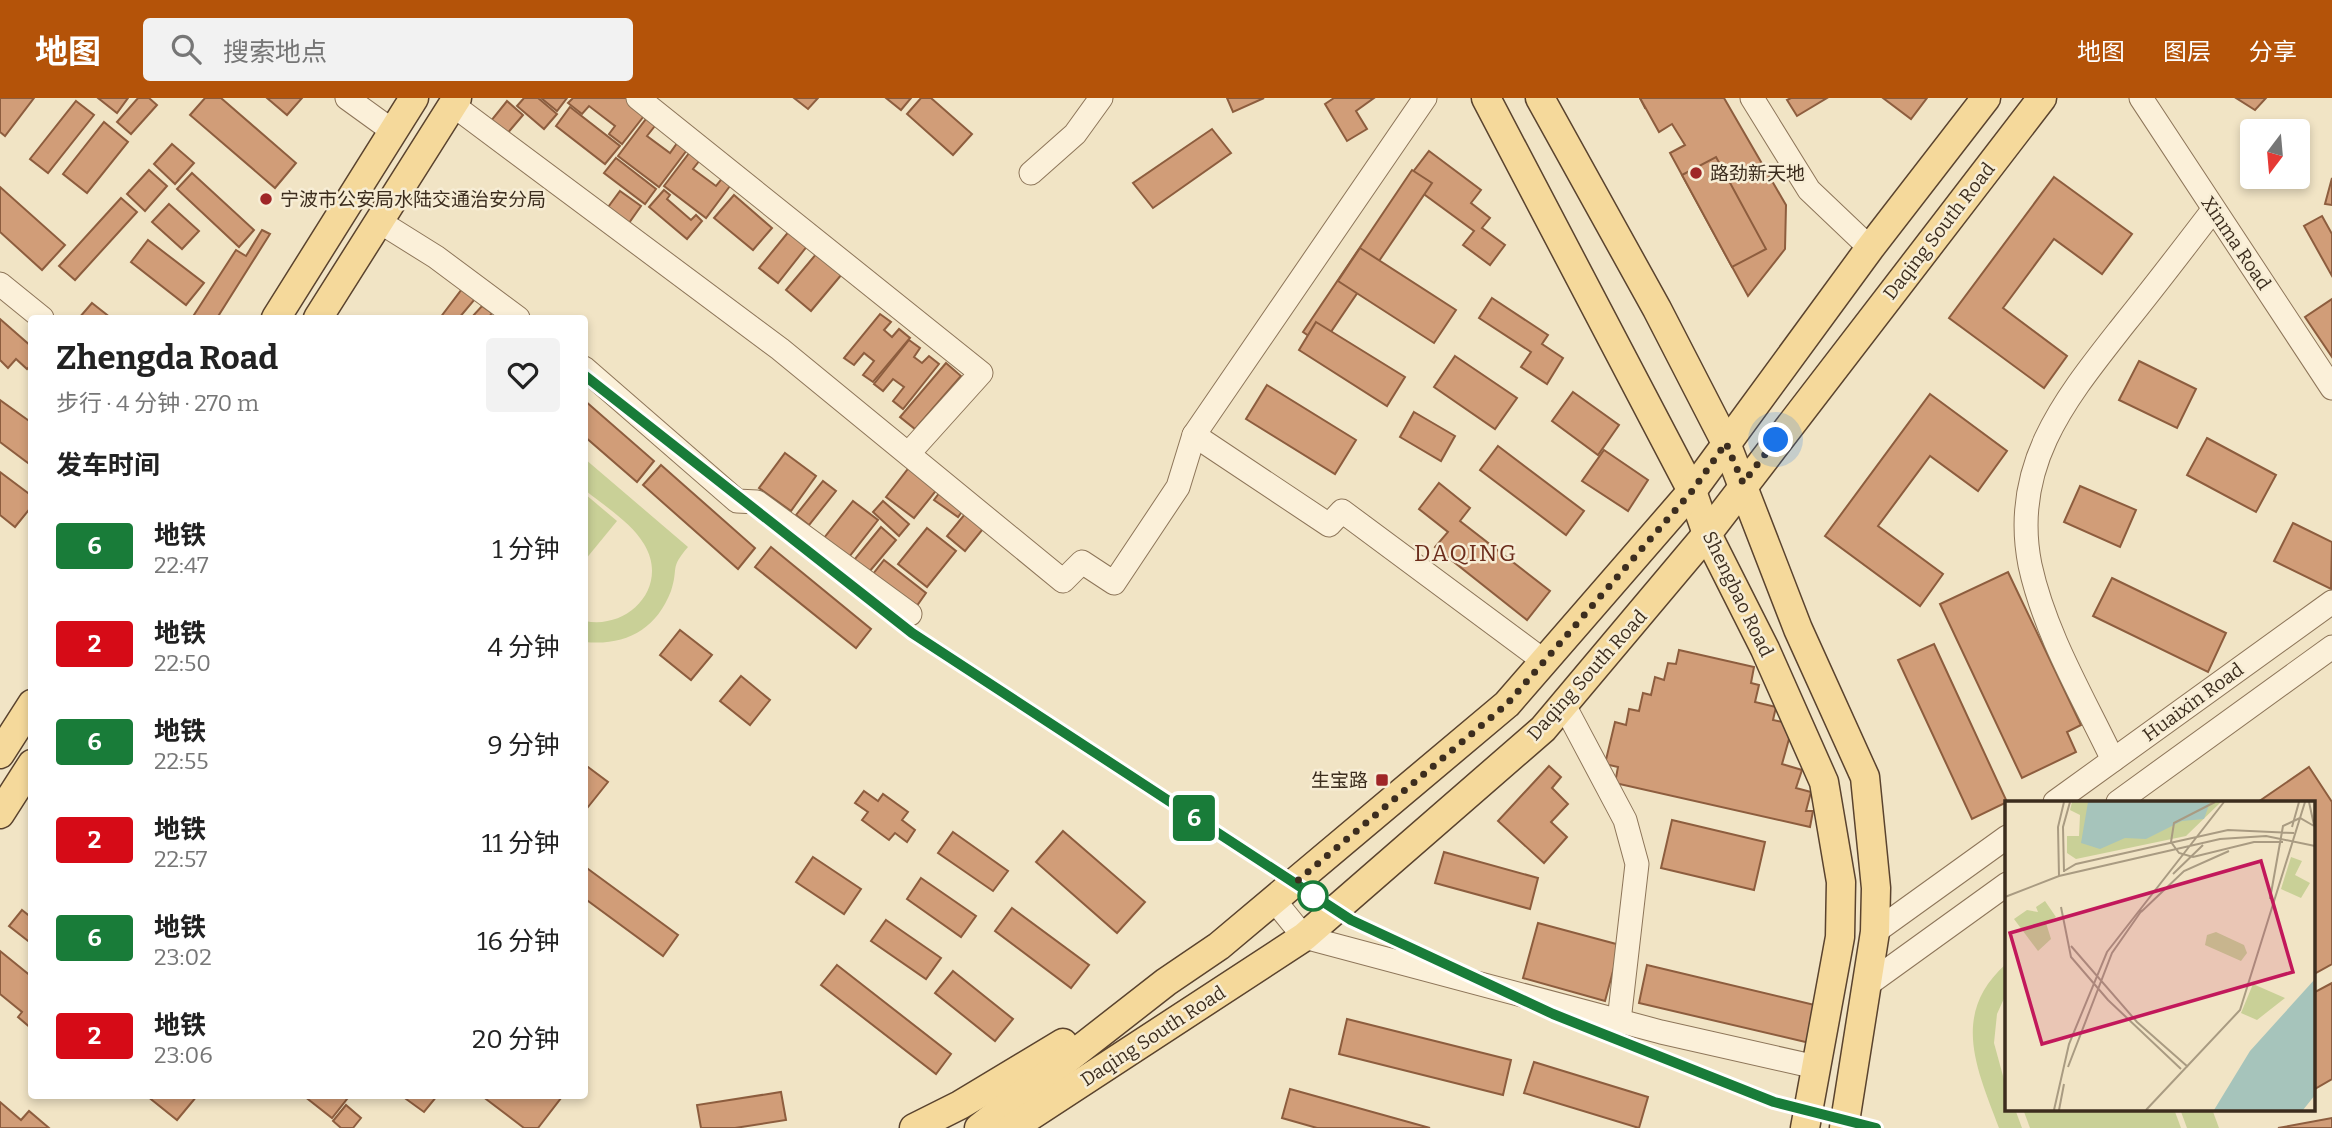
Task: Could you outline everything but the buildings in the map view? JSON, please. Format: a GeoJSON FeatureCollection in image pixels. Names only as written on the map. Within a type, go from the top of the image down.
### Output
{"type":"FeatureCollection","features":[{"type":"Feature","properties":{"kind":"main road"},"geometry":{"type":"LineString","coordinates":[[278,315],[414,98]]}},
{"type":"Feature","properties":{"kind":"main road","name":"Shengbao Road"},"geometry":{"type":"LineString","coordinates":[[1486,98],[1692,491],[1707,534],[1765,649],[1824,782],[1841,882],[1840,937],[1805,1128]]}},
{"type":"Feature","properties":{"kind":"main road","name":"Shengbao Road"},"geometry":{"type":"LineString","coordinates":[[1539,98],[1657,309],[1726,443],[1798,629],[1865,777],[1876,888],[1875,932],[1844,1128]]}},
{"type":"Feature","properties":{"kind":"main road","name":"Daqing South Road"},"geometry":{"type":"LineString","coordinates":[[979,1128],[1166,982],[1219,946],[1507,704],[1692,491],[1870,248],[1986,98]]}},
{"type":"Feature","properties":{"kind":"main road","name":"Daqing South Road"},"geometry":{"type":"LineString","coordinates":[[1013,1128],[1304,937],[1543,729],[1707,534],[1743,483],[2042,98]]}},
{"type":"Feature","properties":{"kind":"main road"},"geometry":{"type":"LineString","coordinates":[[320,315],[455,102]]}},
{"type":"Feature","properties":{"kind":"main road"},"geometry":{"type":"LineString","coordinates":[[0,754],[28,711]]}},
{"type":"Feature","properties":{"kind":"main road"},"geometry":{"type":"LineString","coordinates":[[0,814],[25,775]]}},
{"type":"Feature","properties":{"kind":"main road"},"geometry":{"type":"LineString","coordinates":[[0,835],[25,775]]}},
{"type":"Feature","properties":{"kind":"main road"},"geometry":{"type":"LineString","coordinates":[[914,1128],[960,1105],[1166,982]]}},
{"type":"Feature","properties":{"kind":"street"},"geometry":{"type":"LineString","coordinates":[[347,98],[394,132]]}},
{"type":"Feature","properties":{"kind":"street"},"geometry":{"type":"LineString","coordinates":[[638,98],[981,373],[909,453]]}},
{"type":"Feature","properties":{"kind":"street"},"geometry":{"type":"LineString","coordinates":[[1031,173],[1075,134],[1101,98]]}},
{"type":"Feature","properties":{"kind":"street"},"geometry":{"type":"LineString","coordinates":[[455,102],[780,349],[1063,581],[1082,562],[1114,583],[1178,487],[1194,435],[1425,98]]}},
{"type":"Feature","properties":{"kind":"street"},"geometry":{"type":"LineString","coordinates":[[1752,98],[1809,190],[1870,248]]}},
{"type":"Feature","properties":{"kind":"street","name":"Xinma Road"},"geometry":{"type":"LineString","coordinates":[[2141,98],[2332,388]]}},
{"type":"Feature","properties":{"kind":"street"},"geometry":{"type":"LineString","coordinates":[[2113,760],[2057,646],[2037,591],[2027,538],[2027,503],[2032,475],[2052,422],[2213,210]]}},
{"type":"Feature","properties":{"kind":"street"},"geometry":{"type":"LineString","coordinates":[[380,222],[436,257],[515,315]]}},
{"type":"Feature","properties":{"kind":"street"},"geometry":{"type":"LineString","coordinates":[[0,284],[38,315]]}},
{"type":"Feature","properties":{"kind":"street"},"geometry":{"type":"LineString","coordinates":[[588,371],[737,501],[757,502],[910,614]]}},
{"type":"Feature","properties":{"kind":"street"},"geometry":{"type":"LineString","coordinates":[[1194,435],[1329,525],[1342,511],[1544,662]]}},
{"type":"Feature","properties":{"kind":"street","name":"Huaixin Road"},"geometry":{"type":"LineString","coordinates":[[2057,801],[2332,602]]}},
{"type":"Feature","properties":{"kind":"street","name":"Huaixin Road"},"geometry":{"type":"LineString","coordinates":[[2121,801],[2332,647]]}},
{"type":"Feature","properties":{"kind":"street"},"geometry":{"type":"LineString","coordinates":[[1564,705],[1625,820],[1637,864],[1619,1021]]}},
{"type":"Feature","properties":{"kind":"street"},"geometry":{"type":"LineString","coordinates":[[1875,932],[2005,838]]}},
{"type":"Feature","properties":{"kind":"street"},"geometry":{"type":"LineString","coordinates":[[1867,985],[2005,885]]}},
{"type":"Feature","properties":{"kind":"street"},"geometry":{"type":"LineString","coordinates":[[1275,900],[1304,937],[1619,1021],[1816,1067]]}},
{"type":"Feature","properties":{"kind":"green space"},"geometry":{"type":"Polygon","coordinates":[[[588,462],[688,547],[676,564],[671,591],[665,605],[648,625],[626,638],[600,643],[588,642],[588,621],[616,619],[629,612],[648,590],[652,575],[651,560],[644,544],[617,515],[588,492],[588,462]]]}},
{"type":"Feature","properties":{"kind":"green space"},"geometry":{"type":"Polygon","coordinates":[[[588,497],[617,521],[588,556],[588,497]]]}},
{"type":"Feature","properties":{"kind":"green space"},"geometry":{"type":"Polygon","coordinates":[[[2005,965],[2005,996],[1997,1014],[1994,1043],[2005,1083],[2005,1110],[2015,1110],[2022,1128],[1999,1128],[1977,1063],[1973,1022],[1978,1002],[1989,983],[2005,965]]]}},
{"type":"Feature","properties":{"kind":"green space"},"geometry":{"type":"Polygon","coordinates":[[[2023,1110],[2174,1110],[2181,1128],[2030,1128],[2023,1110]]]}},
{"type":"Feature","properties":{"kind":"green space"},"geometry":{"type":"Polygon","coordinates":[[[2180,1110],[2212,1110],[2219,1128],[2187,1128],[2180,1110]]]}},
{"type":"Feature","properties":{"kind":"metro line","name":"6"},"geometry":{"type":"LineString","coordinates":[[588,378],[912,633],[1351,920],[1553,1014],[1774,1102],[1876,1128]]}},
{"type":"Feature","properties":{"kind":"place","name":"路劲新天地"},"geometry":{"type":"Point","coordinates":[1696,173]}},
{"type":"Feature","properties":{"kind":"place","name":"宁波市公安局水陆交通治安分局"},"geometry":{"type":"Point","coordinates":[266,199]}},
{"type":"Feature","properties":{"kind":"place","name":"生宝路"},"geometry":{"type":"Point","coordinates":[1382,780]}},
{"type":"Feature","properties":{"kind":"district","name":"DAQING"},"geometry":{"type":"Point","coordinates":[1466,553]}},
{"type":"Feature","properties":{"kind":"route"},"geometry":{"type":"LineString","coordinates":[[1313,896],[1296,882],[1507,704],[1692,491],[1726,443],[1743,483],[1776,440]]}}]}
